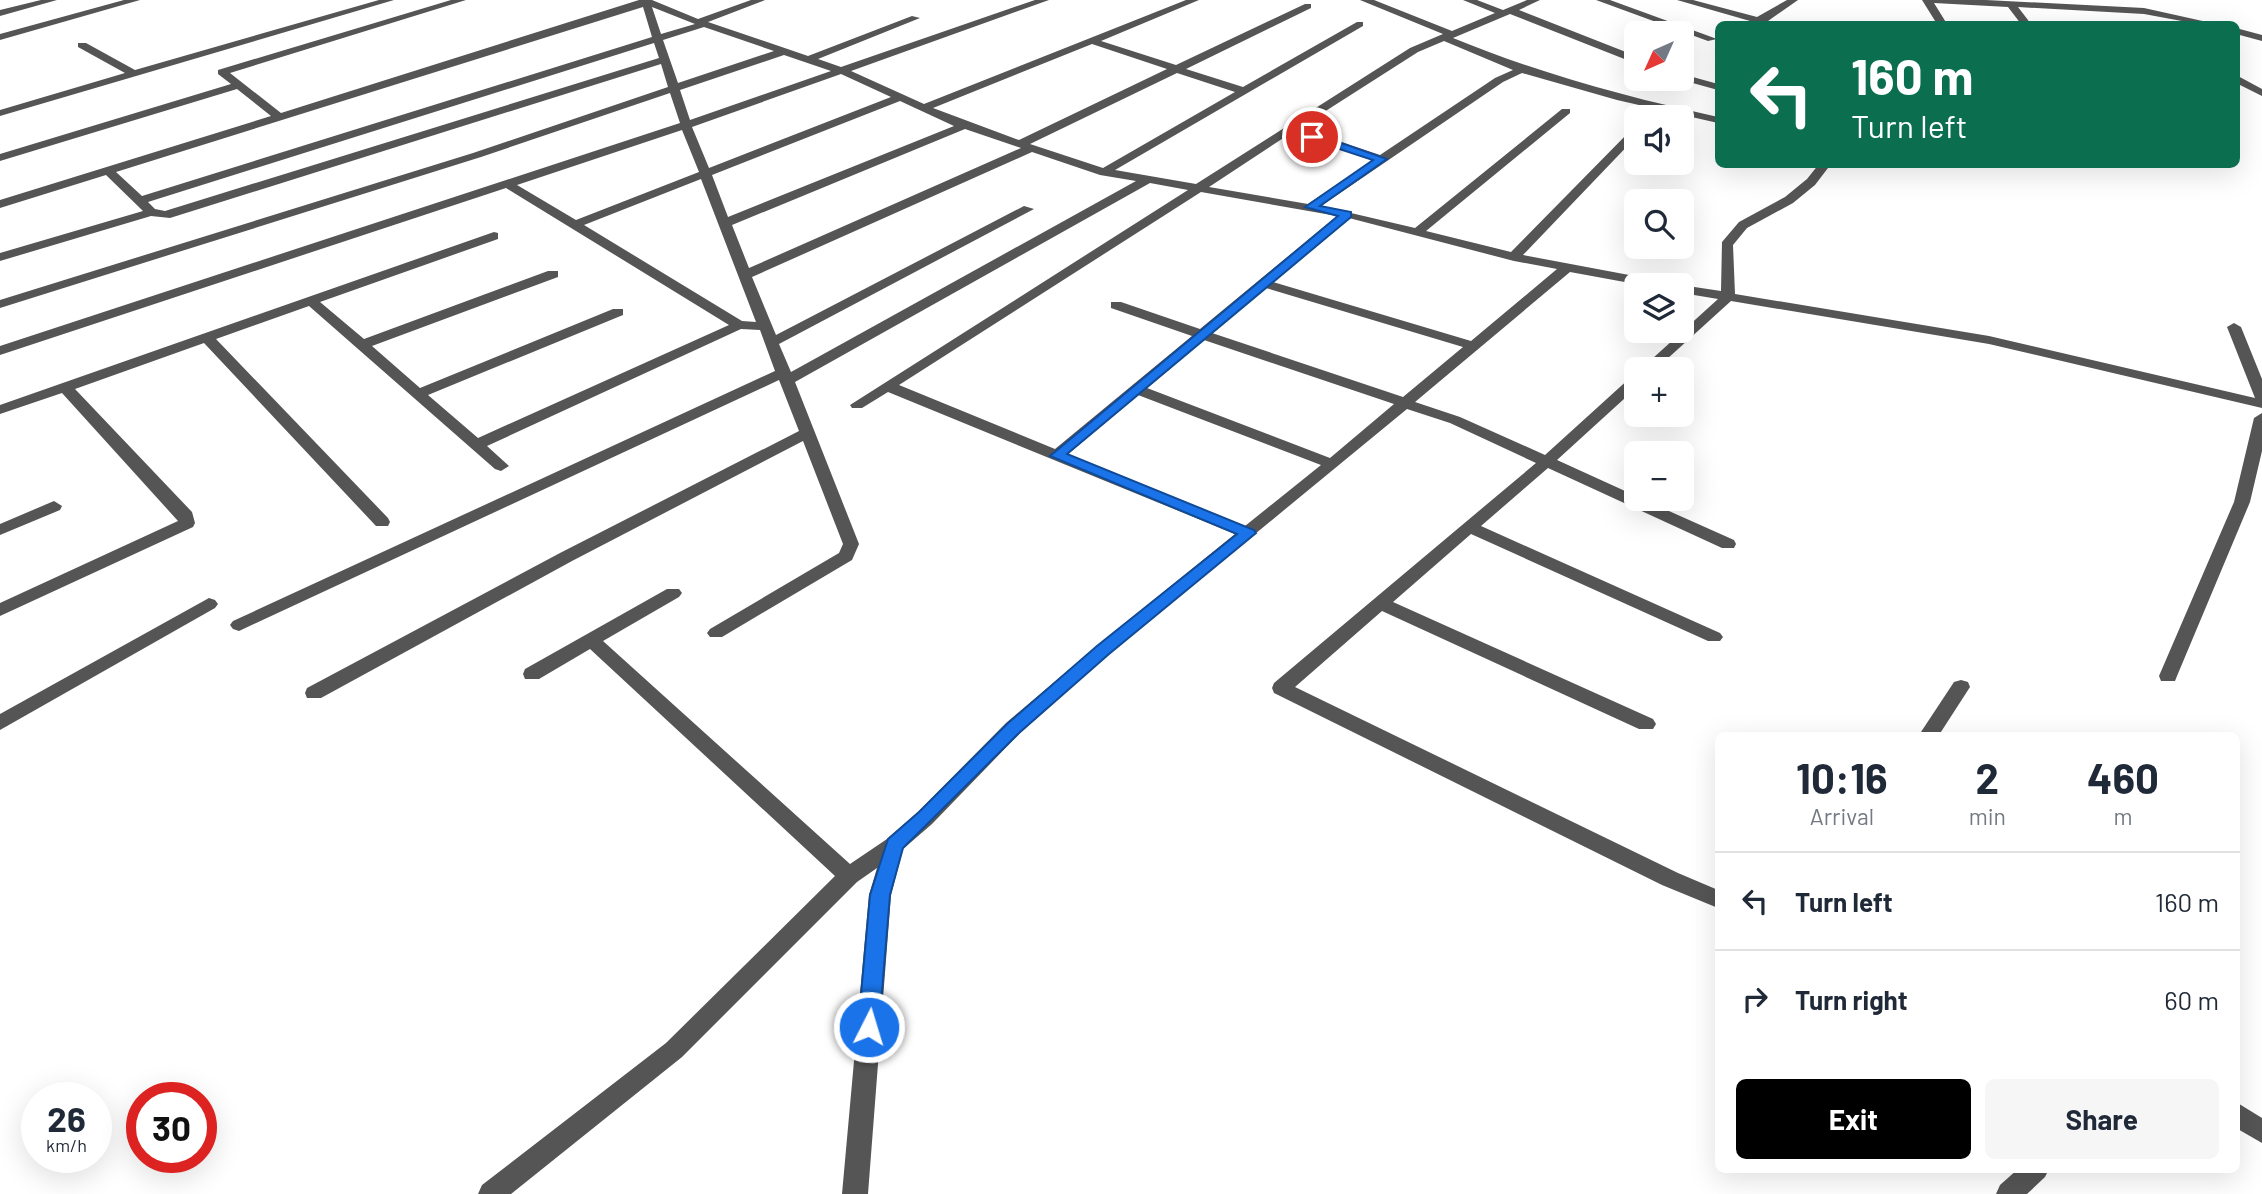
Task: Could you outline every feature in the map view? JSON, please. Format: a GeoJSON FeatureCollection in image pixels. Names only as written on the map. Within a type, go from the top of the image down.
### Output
{"type":"FeatureCollection","features":[{"type":"Feature","properties":{"kind":"street"},"geometry":{"type":"LineString","coordinates":[[0,13],[52,0]]}},
{"type":"Feature","properties":{"kind":"street"},"geometry":{"type":"LineString","coordinates":[[0,37],[135,0]]}},
{"type":"Feature","properties":{"kind":"street"},"geometry":{"type":"LineString","coordinates":[[0,113],[389,0]]}},
{"type":"Feature","properties":{"kind":"street"},"geometry":{"type":"LineString","coordinates":[[280,118],[222,72],[461,0]]}},
{"type":"Feature","properties":{"kind":"street"},"geometry":{"type":"LineString","coordinates":[[140,201],[657,39],[760,0]]}},
{"type":"Feature","properties":{"kind":"street"},"geometry":{"type":"LineString","coordinates":[[0,351],[845,72],[1044,0]]}},
{"type":"Feature","properties":{"kind":"street"},"geometry":{"type":"LineString","coordinates":[[925,108],[1194,0]]}},
{"type":"Feature","properties":{"kind":"street"},"geometry":{"type":"LineString","coordinates":[[1365,0],[1522,69],[1648,105]]}},
{"type":"Feature","properties":{"kind":"street"},"geometry":{"type":"LineString","coordinates":[[1468,0],[1506,11],[1624,55]]}},
{"type":"Feature","properties":{"kind":"street"},"geometry":{"type":"LineString","coordinates":[[857,405],[1028,299],[1414,50],[1535,0]]}},
{"type":"Feature","properties":{"kind":"street"},"geometry":{"type":"LineString","coordinates":[[1601,0],[1712,39]]}},
{"type":"Feature","properties":{"kind":"street"},"geometry":{"type":"LineString","coordinates":[[1682,0],[1757,20],[1765,19],[1793,0]]}},
{"type":"Feature","properties":{"kind":"street"},"geometry":{"type":"LineString","coordinates":[[1929,0],[2144,11],[2196,21]]}},
{"type":"Feature","properties":{"kind":"street"},"geometry":{"type":"LineString","coordinates":[[1929,0],[1940,21]]}},
{"type":"Feature","properties":{"kind":"street"},"geometry":{"type":"LineString","coordinates":[[645,1],[673,91],[851,544],[846,556],[716,633]]}},
{"type":"Feature","properties":{"kind":"street"},"geometry":{"type":"LineString","coordinates":[[0,204],[645,1],[845,72],[965,125],[1104,172],[1347,214],[1514,257],[1624,278]]}},
{"type":"Feature","properties":{"kind":"street"},"geometry":{"type":"LineString","coordinates":[[2011,4],[2024,21]]}},
{"type":"Feature","properties":{"kind":"street"},"geometry":{"type":"LineString","coordinates":[[745,275],[1027,145],[1308,6]]}},
{"type":"Feature","properties":{"kind":"street"},"geometry":{"type":"LineString","coordinates":[[809,59],[915,18]]}},
{"type":"Feature","properties":{"kind":"street"},"geometry":{"type":"LineString","coordinates":[[1104,172],[1360,24]]}},
{"type":"Feature","properties":{"kind":"street"},"geometry":{"type":"LineString","coordinates":[[2240,32],[2262,38]]}},
{"type":"Feature","properties":{"kind":"street"},"geometry":{"type":"LineString","coordinates":[[1092,41],[1243,91]]}},
{"type":"Feature","properties":{"kind":"street"},"geometry":{"type":"LineString","coordinates":[[82,45],[134,74]]}},
{"type":"Feature","properties":{"kind":"street"},"geometry":{"type":"LineString","coordinates":[[0,304],[673,91],[785,51]]}},
{"type":"Feature","properties":{"kind":"street"},"geometry":{"type":"LineString","coordinates":[[0,257],[151,212],[166,215],[663,60]]}},
{"type":"Feature","properties":{"kind":"street"},"geometry":{"type":"LineString","coordinates":[[1311,207],[1499,80],[1522,69]]}},
{"type":"Feature","properties":{"kind":"street"},"geometry":{"type":"LineString","coordinates":[[1694,80],[1715,86]]}},
{"type":"Feature","properties":{"kind":"street"},"geometry":{"type":"LineString","coordinates":[[2240,80],[2262,93]]}},
{"type":"Feature","properties":{"kind":"street"},"geometry":{"type":"LineString","coordinates":[[0,158],[237,86]]}},
{"type":"Feature","properties":{"kind":"street"},"geometry":{"type":"LineString","coordinates":[[2240,94],[2262,93]]}},
{"type":"Feature","properties":{"kind":"street"},"geometry":{"type":"LineString","coordinates":[[574,225],[901,97]]}},
{"type":"Feature","properties":{"kind":"street"},"geometry":{"type":"LineString","coordinates":[[1417,232],[1566,111]]}},
{"type":"Feature","properties":{"kind":"street"},"geometry":{"type":"LineString","coordinates":[[1694,115],[1715,119]]}},
{"type":"Feature","properties":{"kind":"street"},"geometry":{"type":"LineString","coordinates":[[725,223],[965,125]]}},
{"type":"Feature","properties":{"kind":"street"},"geometry":{"type":"LineString","coordinates":[[1290,129],[1381,159]]}},
{"type":"Feature","properties":{"kind":"street"},"geometry":{"type":"LineString","coordinates":[[1514,257],[1624,143]]}},
{"type":"Feature","properties":{"kind":"street"},"geometry":{"type":"LineString","coordinates":[[1661,357],[1728,297],[1727,246],[1743,225],[1789,200],[1811,182],[1822,168]]}},
{"type":"Feature","properties":{"kind":"street"},"geometry":{"type":"LineString","coordinates":[[109,170],[151,212]]}},
{"type":"Feature","properties":{"kind":"street"},"geometry":{"type":"LineString","coordinates":[[239,625],[784,377],[1147,180]]}},
{"type":"Feature","properties":{"kind":"street"},"geometry":{"type":"LineString","coordinates":[[508,184],[739,325]]}},
{"type":"Feature","properties":{"kind":"street"},"geometry":{"type":"LineString","coordinates":[[771,343],[1028,209]]}},
{"type":"Feature","properties":{"kind":"street"},"geometry":{"type":"LineString","coordinates":[[1057,456],[1347,214]]}},
{"type":"Feature","properties":{"kind":"street"},"geometry":{"type":"LineString","coordinates":[[0,410],[494,236]]}},
{"type":"Feature","properties":{"kind":"street"},"geometry":{"type":"LineString","coordinates":[[491,1194],[674,1050],[849,876],[894,845],[1013,728],[1103,650],[1332,464],[1566,268]]}},
{"type":"Feature","properties":{"kind":"street"},"geometry":{"type":"LineString","coordinates":[[362,345],[553,274]]}},
{"type":"Feature","properties":{"kind":"street"},"geometry":{"type":"LineString","coordinates":[[1264,283],[1473,346]]}},
{"type":"Feature","properties":{"kind":"street"},"geometry":{"type":"LineString","coordinates":[[1694,291],[1989,340],[2262,404]]}},
{"type":"Feature","properties":{"kind":"street"},"geometry":{"type":"LineString","coordinates":[[310,300],[501,466]]}},
{"type":"Feature","properties":{"kind":"street"},"geometry":{"type":"LineString","coordinates":[[1116,305],[1406,401],[1547,461],[1728,544]]}},
{"type":"Feature","properties":{"kind":"street"},"geometry":{"type":"LineString","coordinates":[[418,394],[618,312]]}},
{"type":"Feature","properties":{"kind":"street"},"geometry":{"type":"LineString","coordinates":[[476,445],[739,325],[764,326]]}},
{"type":"Feature","properties":{"kind":"street"},"geometry":{"type":"LineString","coordinates":[[2234,327],[2262,397]]}},
{"type":"Feature","properties":{"kind":"street"},"geometry":{"type":"LineString","coordinates":[[206,337],[382,522]]}},
{"type":"Feature","properties":{"kind":"street"},"geometry":{"type":"LineString","coordinates":[[887,386],[1248,533]]}},
{"type":"Feature","properties":{"kind":"street"},"geometry":{"type":"LineString","coordinates":[[0,610],[187,523],[186,516],[65,387]]}},
{"type":"Feature","properties":{"kind":"street"},"geometry":{"type":"LineString","coordinates":[[1136,389],[1332,464]]}},
{"type":"Feature","properties":{"kind":"street"},"geometry":{"type":"LineString","coordinates":[[1624,391],[1547,461],[1281,688],[1670,879],[1715,898]]}},
{"type":"Feature","properties":{"kind":"street"},"geometry":{"type":"LineString","coordinates":[[2168,677],[2242,502],[2262,418]]}},
{"type":"Feature","properties":{"kind":"street"},"geometry":{"type":"LineString","coordinates":[[314,693],[566,557],[807,433]]}},
{"type":"Feature","properties":{"kind":"street"},"geometry":{"type":"LineString","coordinates":[[0,530],[54,506]]}},
{"type":"Feature","properties":{"kind":"street"},"geometry":{"type":"LineString","coordinates":[[1469,527],[1714,637]]}},
{"type":"Feature","properties":{"kind":"street"},"geometry":{"type":"LineString","coordinates":[[532,674],[673,593]]}},
{"type":"Feature","properties":{"kind":"street"},"geometry":{"type":"LineString","coordinates":[[1380,603],[1646,724]]}},
{"type":"Feature","properties":{"kind":"street"},"geometry":{"type":"LineString","coordinates":[[0,723],[209,604]]}},
{"type":"Feature","properties":{"kind":"street"},"geometry":{"type":"LineString","coordinates":[[591,640],[849,876]]}},
{"type":"Feature","properties":{"kind":"street"},"geometry":{"type":"LineString","coordinates":[[1931,732],[1961,687]]}},
{"type":"Feature","properties":{"kind":"street"},"geometry":{"type":"LineString","coordinates":[[855,1194],[880,895],[894,845]]}},
{"type":"Feature","properties":{"kind":"street"},"geometry":{"type":"LineString","coordinates":[[2240,1116],[2262,1132]]}},
{"type":"Feature","properties":{"kind":"street"},"geometry":{"type":"LineString","coordinates":[[2009,1194],[2032,1173]]}},
{"type":"Feature","properties":{"kind":"route"},"geometry":{"type":"LineString","coordinates":[[869,1027],[880,895],[894,845],[1013,728],[1103,650],[1248,533],[1057,456],[1347,214],[1311,207],[1381,159],[1312,137]]}}]}
